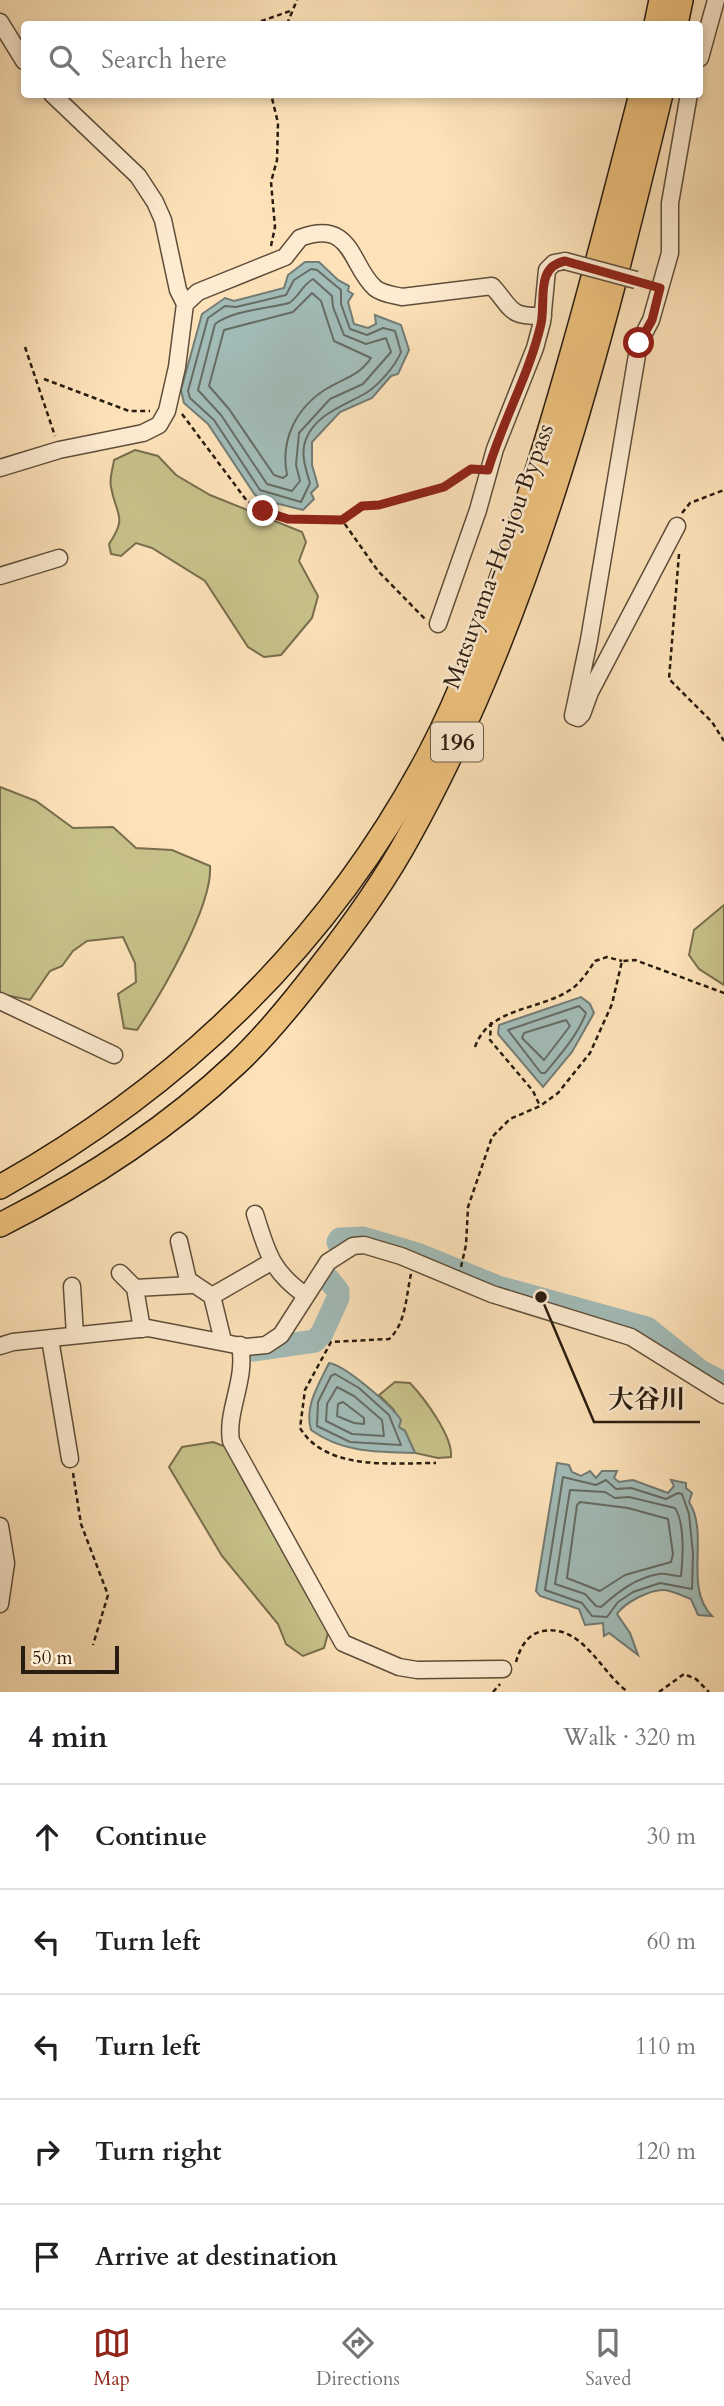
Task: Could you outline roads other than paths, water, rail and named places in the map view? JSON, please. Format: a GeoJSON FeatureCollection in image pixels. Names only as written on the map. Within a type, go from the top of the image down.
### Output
{"type":"FeatureCollection","features":[{"type":"Feature","properties":{"kind":"highway"},"geometry":{"type":"LineString","coordinates":[[657,21],[661,0]]}},
{"type":"Feature","properties":{"kind":"highway"},"geometry":{"type":"LineString","coordinates":[[677,21],[681,0]]}},
{"type":"Feature","properties":{"kind":"highway","name":"Matsuyama-Houjou Bypass"},"geometry":{"type":"LineString","coordinates":[[0,1187],[48,1160],[130,1106],[208,1041],[272,978],[335,903],[388,824],[430,753],[466,674],[539,467],[653,98]]}},
{"type":"Feature","properties":{"kind":"highway","name":"Matsuyama-Houjou Bypass"},"geometry":{"type":"LineString","coordinates":[[0,1225],[71,1189],[153,1133],[237,1064],[298,996],[357,919],[408,838],[456,744],[520,584],[592,359],[653,98]]}},
{"type":"Feature","properties":{"kind":"street"},"geometry":{"type":"LineString","coordinates":[[703,44],[716,0]]}},
{"type":"Feature","properties":{"kind":"street"},"geometry":{"type":"LineString","coordinates":[[0,22],[21,56]]}},
{"type":"Feature","properties":{"kind":"street"},"geometry":{"type":"LineString","coordinates":[[0,468],[59,450],[142,433],[159,425],[168,405],[185,304],[178,290],[163,220],[155,202],[138,176],[56,98]]}},
{"type":"Feature","properties":{"kind":"street"},"geometry":{"type":"LineString","coordinates":[[677,526],[590,692],[582,714],[578,718],[573,716],[589,640],[639,343],[652,320],[670,253],[670,203],[688,99]]}},
{"type":"Feature","properties":{"kind":"street"},"geometry":{"type":"LineString","coordinates":[[185,304],[198,292],[285,257],[300,238],[326,233],[347,245],[376,289],[389,295],[402,297],[492,286],[510,311],[518,316],[542,316]]}},
{"type":"Feature","properties":{"kind":"street"},"geometry":{"type":"LineString","coordinates":[[438,624],[488,470],[521,387],[542,316],[547,270],[554,263],[565,261],[660,288]]}},
{"type":"Feature","properties":{"kind":"street"},"geometry":{"type":"LineString","coordinates":[[0,576],[59,558]]}},
{"type":"Feature","properties":{"kind":"street"},"geometry":{"type":"LineString","coordinates":[[0,1001],[114,1055]]}},
{"type":"Feature","properties":{"kind":"street"},"geometry":{"type":"LineString","coordinates":[[255,1214],[271,1262],[289,1284],[305,1295]]}},
{"type":"Feature","properties":{"kind":"street"},"geometry":{"type":"LineString","coordinates":[[179,1241],[183,1271],[191,1285]]}},
{"type":"Feature","properties":{"kind":"street"},"geometry":{"type":"LineString","coordinates":[[0,1346],[13,1342],[142,1329],[240,1345],[266,1345],[281,1335],[328,1262],[353,1246],[364,1245],[414,1261],[456,1280],[632,1337],[724,1395]]}},
{"type":"Feature","properties":{"kind":"street"},"geometry":{"type":"LineString","coordinates":[[212,1296],[271,1262]]}},
{"type":"Feature","properties":{"kind":"street"},"geometry":{"type":"LineString","coordinates":[[120,1273],[135,1288],[142,1329]]}},
{"type":"Feature","properties":{"kind":"street"},"geometry":{"type":"LineString","coordinates":[[135,1288],[191,1285],[212,1296],[223,1341]]}},
{"type":"Feature","properties":{"kind":"street"},"geometry":{"type":"LineString","coordinates":[[72,1286],[75,1335]]}},
{"type":"Feature","properties":{"kind":"street"},"geometry":{"type":"LineString","coordinates":[[50,1339],[71,1459]]}},
{"type":"Feature","properties":{"kind":"street"},"geometry":{"type":"LineString","coordinates":[[240,1345],[241,1384],[229,1432],[230,1441],[343,1643],[417,1671],[503,1669]]}},
{"type":"Feature","properties":{"kind":"street"},"geometry":{"type":"LineString","coordinates":[[0,1526],[6,1563],[0,1604]]}},
{"type":"Feature","properties":{"kind":"water"},"geometry":{"type":"Polygon","coordinates":[[[305,262],[319,262],[338,280],[349,286],[348,291],[353,294],[348,302],[354,324],[368,328],[376,324],[375,315],[401,325],[409,350],[398,374],[391,376],[372,398],[340,412],[312,442],[312,465],[318,486],[311,493],[314,499],[303,510],[263,500],[255,495],[208,424],[184,403],[181,390],[202,314],[225,298],[234,301],[284,288],[288,275],[305,262]]]}},
{"type":"Feature","properties":{"kind":"water"},"geometry":{"type":"Polygon","coordinates":[[[581,997],[590,1004],[594,1013],[572,1052],[543,1087],[498,1034],[499,1025],[581,997]]]}},
{"type":"Feature","properties":{"kind":"water"},"geometry":{"type":"Polygon","coordinates":[[[329,1363],[356,1378],[388,1405],[401,1420],[399,1427],[405,1431],[415,1453],[361,1450],[335,1443],[311,1430],[311,1404],[329,1363]]]}},
{"type":"Feature","properties":{"kind":"water"},"geometry":{"type":"Polygon","coordinates":[[[557,1463],[569,1465],[572,1472],[581,1476],[590,1471],[596,1478],[602,1471],[617,1471],[614,1478],[619,1482],[633,1480],[668,1493],[674,1486],[671,1480],[686,1483],[686,1488],[692,1493],[689,1502],[697,1529],[699,1590],[712,1616],[698,1615],[691,1599],[668,1591],[659,1590],[638,1598],[625,1605],[617,1614],[630,1633],[638,1655],[609,1633],[604,1636],[603,1623],[585,1625],[579,1609],[540,1596],[536,1591],[557,1463]]]}},
{"type":"Feature","properties":{"kind":"waterway"},"geometry":{"type":"LineString","coordinates":[[338,1242],[340,1239],[363,1238],[417,1254],[498,1287],[647,1328],[700,1371],[724,1383]]}},
{"type":"Feature","properties":{"kind":"waterway"},"geometry":{"type":"LineString","coordinates":[[253,1350],[315,1341],[322,1333],[338,1298],[338,1291],[325,1275]]}},
{"type":"Feature","properties":{"kind":"place","name":"大谷川"},"geometry":{"type":"Point","coordinates":[541,1297]}}]}
